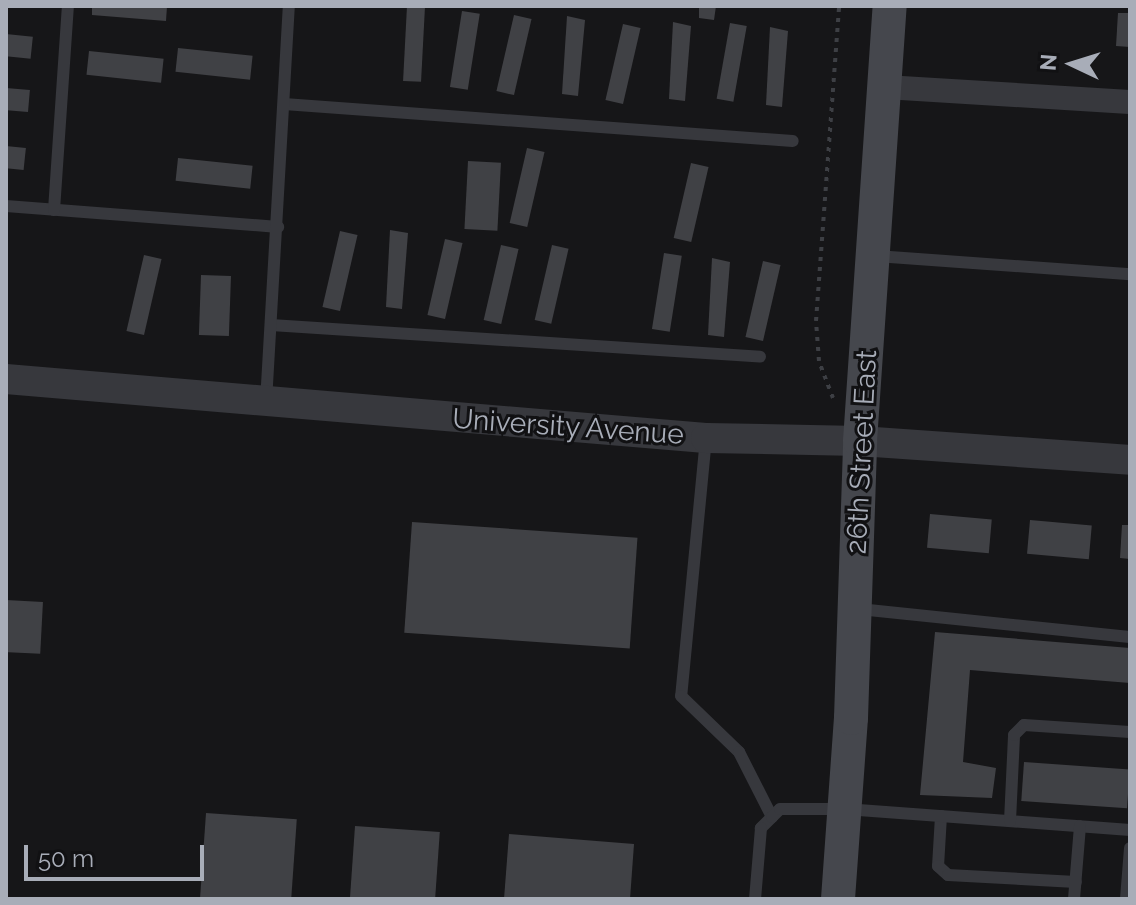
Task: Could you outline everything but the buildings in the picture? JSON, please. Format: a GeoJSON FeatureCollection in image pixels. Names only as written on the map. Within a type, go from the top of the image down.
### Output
{"type":"FeatureCollection","features":[{"type":"Feature","properties":{"kind":"main road","name":"26th Street East"},"geometry":{"type":"LineString","coordinates":[[838,899],[855,609],[860,441],[890,6]]}},
{"type":"Feature","properties":{"kind":"street"},"geometry":{"type":"LineString","coordinates":[[885,87],[1130,102]]}},
{"type":"Feature","properties":{"kind":"street","name":"University Avenue"},"geometry":{"type":"LineString","coordinates":[[6,379],[265,404],[706,438],[860,441],[1130,460]]}},
{"type":"Feature","properties":{"kind":"lane"},"geometry":{"type":"LineString","coordinates":[[54,210],[68,6]]}},
{"type":"Feature","properties":{"kind":"lane"},"geometry":{"type":"LineString","coordinates":[[265,404],[289,6]]}},
{"type":"Feature","properties":{"kind":"lane"},"geometry":{"type":"LineString","coordinates":[[284,104],[793,141]]}},
{"type":"Feature","properties":{"kind":"lane"},"geometry":{"type":"LineString","coordinates":[[6,206],[278,227]]}},
{"type":"Feature","properties":{"kind":"lane"},"geometry":{"type":"LineString","coordinates":[[873,256],[1130,274]]}},
{"type":"Feature","properties":{"kind":"lane"},"geometry":{"type":"LineString","coordinates":[[271,325],[760,357]]}},
{"type":"Feature","properties":{"kind":"lane"},"geometry":{"type":"LineString","coordinates":[[706,438],[681,696],[739,752],[772,817]]}},
{"type":"Feature","properties":{"kind":"lane"},"geometry":{"type":"LineString","coordinates":[[855,609],[1130,637]]}},
{"type":"Feature","properties":{"kind":"lane"},"geometry":{"type":"LineString","coordinates":[[1010,821],[1014,735],[1024,725],[1130,732]]}},
{"type":"Feature","properties":{"kind":"lane"},"geometry":{"type":"LineString","coordinates":[[755,899],[761,828],[780,809],[845,809],[1130,830]]}},
{"type":"Feature","properties":{"kind":"lane"},"geometry":{"type":"LineString","coordinates":[[941,816],[938,866],[948,875],[1076,882]]}},
{"type":"Feature","properties":{"kind":"lane"},"geometry":{"type":"LineString","coordinates":[[1074,899],[1080,826]]}},
{"type":"Feature","properties":{"kind":"lane"},"geometry":{"type":"LineString","coordinates":[[1128,893],[1130,848]]}},
{"type":"Feature","properties":{"kind":"path"},"geometry":{"type":"LineString","coordinates":[[836,402],[819,361],[816,321],[839,6]]}}]}
